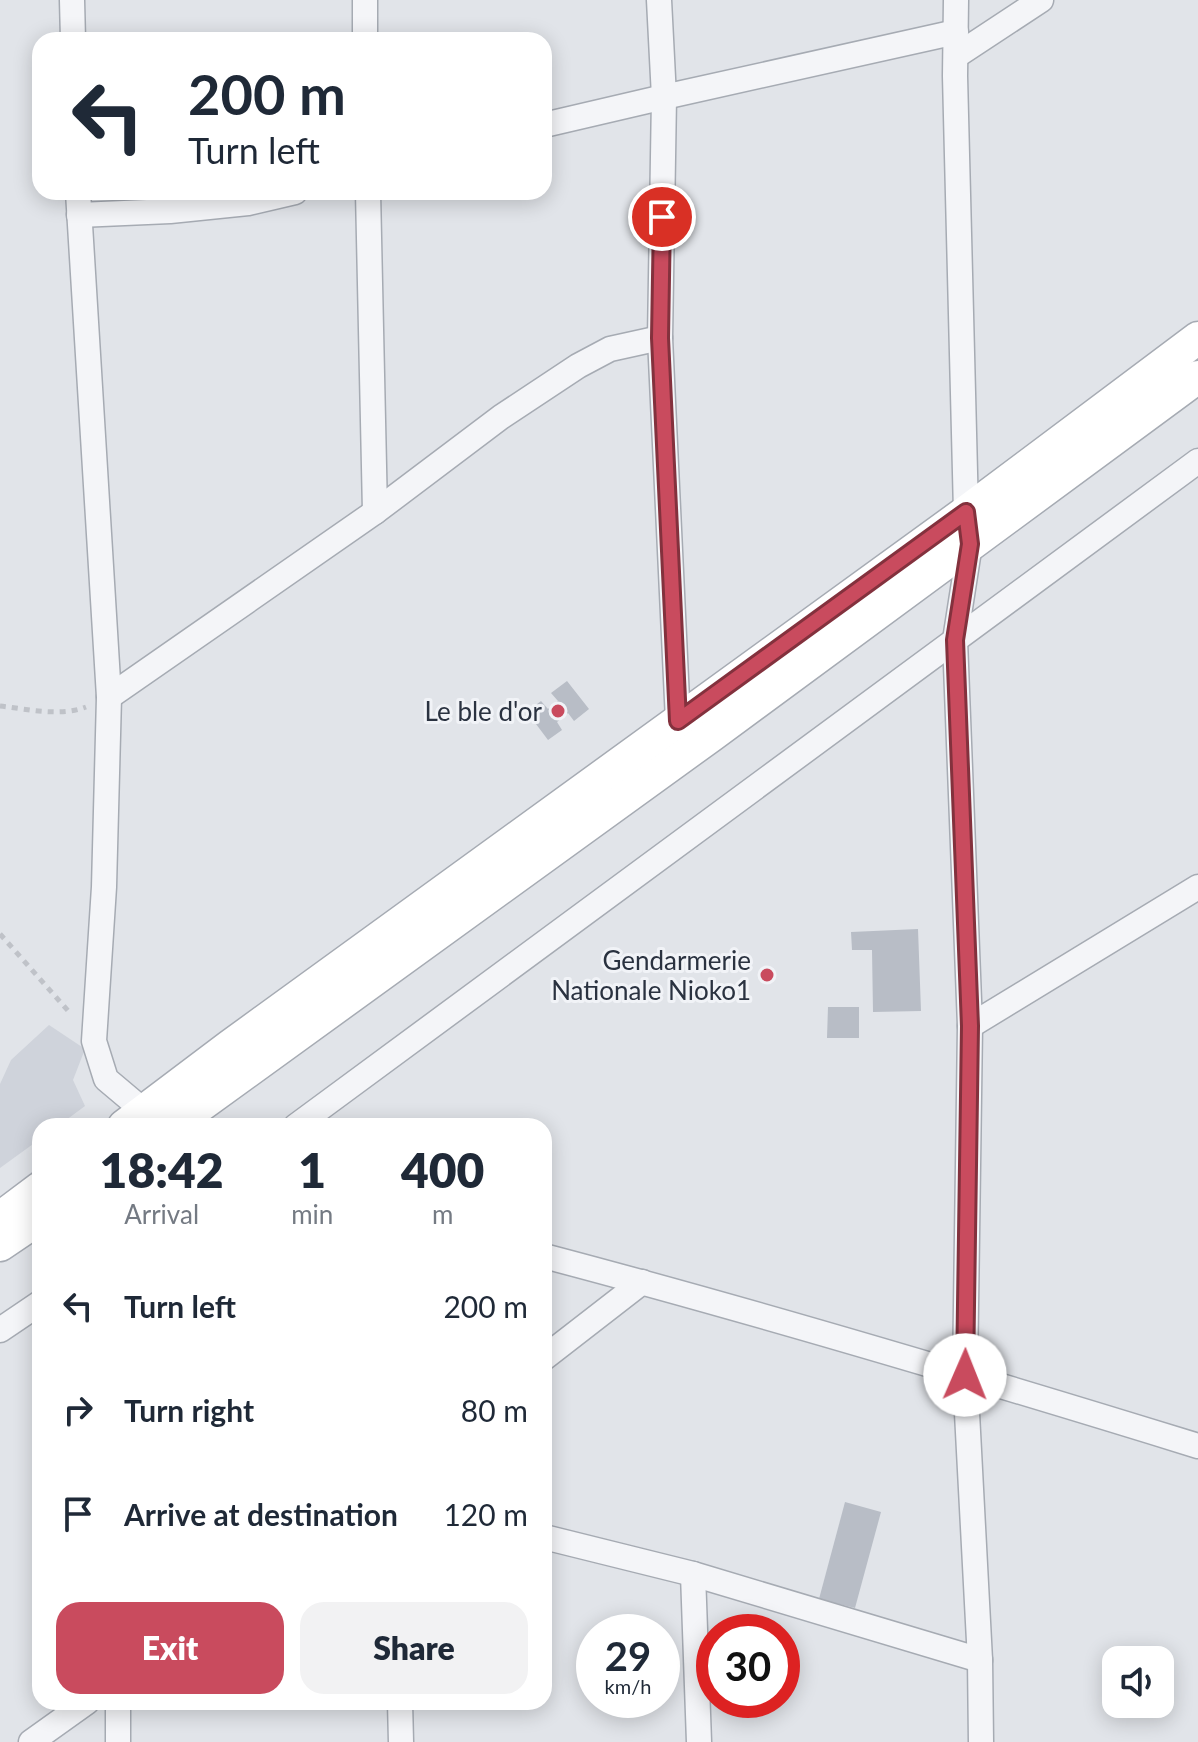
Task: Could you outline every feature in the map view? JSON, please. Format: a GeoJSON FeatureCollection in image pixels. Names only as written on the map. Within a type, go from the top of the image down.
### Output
{"type":"FeatureCollection","features":[{"type":"Feature","properties":{"kind":"street"},"geometry":{"type":"LineString","coordinates":[[72,0],[73,32]]}},
{"type":"Feature","properties":{"kind":"street"},"geometry":{"type":"LineString","coordinates":[[365,0],[365,32]]}},
{"type":"Feature","properties":{"kind":"street"},"geometry":{"type":"LineString","coordinates":[[659,0],[664,97],[660,338],[678,721]]}},
{"type":"Feature","properties":{"kind":"street"},"geometry":{"type":"LineString","coordinates":[[956,0],[955,76],[966,512],[970,544],[955,640],[970,1026],[965,1375],[980,1660],[981,1742]]}},
{"type":"Feature","properties":{"kind":"street"},"geometry":{"type":"LineString","coordinates":[[956,56],[1041,0]]}},
{"type":"Feature","properties":{"kind":"street"},"geometry":{"type":"LineString","coordinates":[[552,123],[956,32]]}},
{"type":"Feature","properties":{"kind":"street"},"geometry":{"type":"LineString","coordinates":[[146,1118],[106,1079],[94,1041],[104,887],[109,697],[78,204],[170,211],[261,200]]}},
{"type":"Feature","properties":{"kind":"street"},"geometry":{"type":"LineString","coordinates":[[368,200],[375,512]]}},
{"type":"Feature","properties":{"kind":"street"},"geometry":{"type":"LineString","coordinates":[[109,697],[375,512],[501,417],[578,366],[610,349],[660,338]]}},
{"type":"Feature","properties":{"kind":"street"},"geometry":{"type":"LineString","coordinates":[[154,1118],[230,1046],[966,512],[1198,338]]}},
{"type":"Feature","properties":{"kind":"street"},"geometry":{"type":"LineString","coordinates":[[156,1118],[699,744],[1198,377]]}},
{"type":"Feature","properties":{"kind":"street"},"geometry":{"type":"LineString","coordinates":[[307,1118],[1198,461]]}},
{"type":"Feature","properties":{"kind":"street"},"geometry":{"type":"LineString","coordinates":[[970,1026],[1194,893]]}},
{"type":"Feature","properties":{"kind":"street"},"geometry":{"type":"LineString","coordinates":[[0,1218],[32,1194]]}},
{"type":"Feature","properties":{"kind":"street"},"geometry":{"type":"LineString","coordinates":[[0,1245],[32,1223]]}},
{"type":"Feature","properties":{"kind":"street"},"geometry":{"type":"LineString","coordinates":[[552,1258],[965,1375],[1198,1446]]}},
{"type":"Feature","properties":{"kind":"street"},"geometry":{"type":"LineString","coordinates":[[552,1352],[642,1282]]}},
{"type":"Feature","properties":{"kind":"street"},"geometry":{"type":"LineString","coordinates":[[0,1330],[32,1308]]}},
{"type":"Feature","properties":{"kind":"street"},"geometry":{"type":"LineString","coordinates":[[552,1539],[693,1574],[980,1660]]}},
{"type":"Feature","properties":{"kind":"street"},"geometry":{"type":"LineString","coordinates":[[693,1574],[699,1742]]}},
{"type":"Feature","properties":{"kind":"street"},"geometry":{"type":"LineString","coordinates":[[31,1742],[76,1710]]}},
{"type":"Feature","properties":{"kind":"street"},"geometry":{"type":"LineString","coordinates":[[118,1710],[118,1742]]}},
{"type":"Feature","properties":{"kind":"street"},"geometry":{"type":"LineString","coordinates":[[400,1710],[401,1742]]}},
{"type":"Feature","properties":{"kind":"path"},"geometry":{"type":"LineString","coordinates":[[0,706],[51,712],[80,709],[109,697]]}},
{"type":"Feature","properties":{"kind":"path"},"geometry":{"type":"LineString","coordinates":[[0,934],[94,1041]]}},
{"type":"Feature","properties":{"kind":"shaded area"},"geometry":{"type":"Polygon","coordinates":[[[49,1025],[85,1049],[73,1080],[85,1106],[69,1118],[32,1118],[32,1145],[0,1168],[0,1084],[11,1060],[49,1025]]]}},
{"type":"Feature","properties":{"kind":"building","name":"Le ble d'or"},"geometry":{"type":"Polygon","coordinates":[[[567,681],[589,709],[574,721],[568,713],[557,722],[562,730],[548,740],[527,712],[541,701],[548,709],[558,701],[551,693],[567,681]]]}},
{"type":"Feature","properties":{"kind":"building"},"geometry":{"type":"Polygon","coordinates":[[[918,929],[921,1011],[873,1012],[872,950],[852,950],[851,932],[918,929]]]}},
{"type":"Feature","properties":{"kind":"building"},"geometry":{"type":"Polygon","coordinates":[[[828,1007],[859,1007],[859,1038],[827,1038],[828,1007]]]}},
{"type":"Feature","properties":{"kind":"building"},"geometry":{"type":"Polygon","coordinates":[[[845,1502],[881,1512],[855,1608],[819,1599],[845,1502]]]}},
{"type":"Feature","properties":{"kind":"place","name":"Le ble d'or"},"geometry":{"type":"Point","coordinates":[558,711]}},
{"type":"Feature","properties":{"kind":"place","name":"Gendarmerie Nationale Nioko1"},"geometry":{"type":"Point","coordinates":[767,975]}},
{"type":"Feature","properties":{"kind":"route"},"geometry":{"type":"LineString","coordinates":[[662,217],[660,338],[678,721],[966,512],[970,544],[955,640],[970,1026],[965,1375]]}}]}
